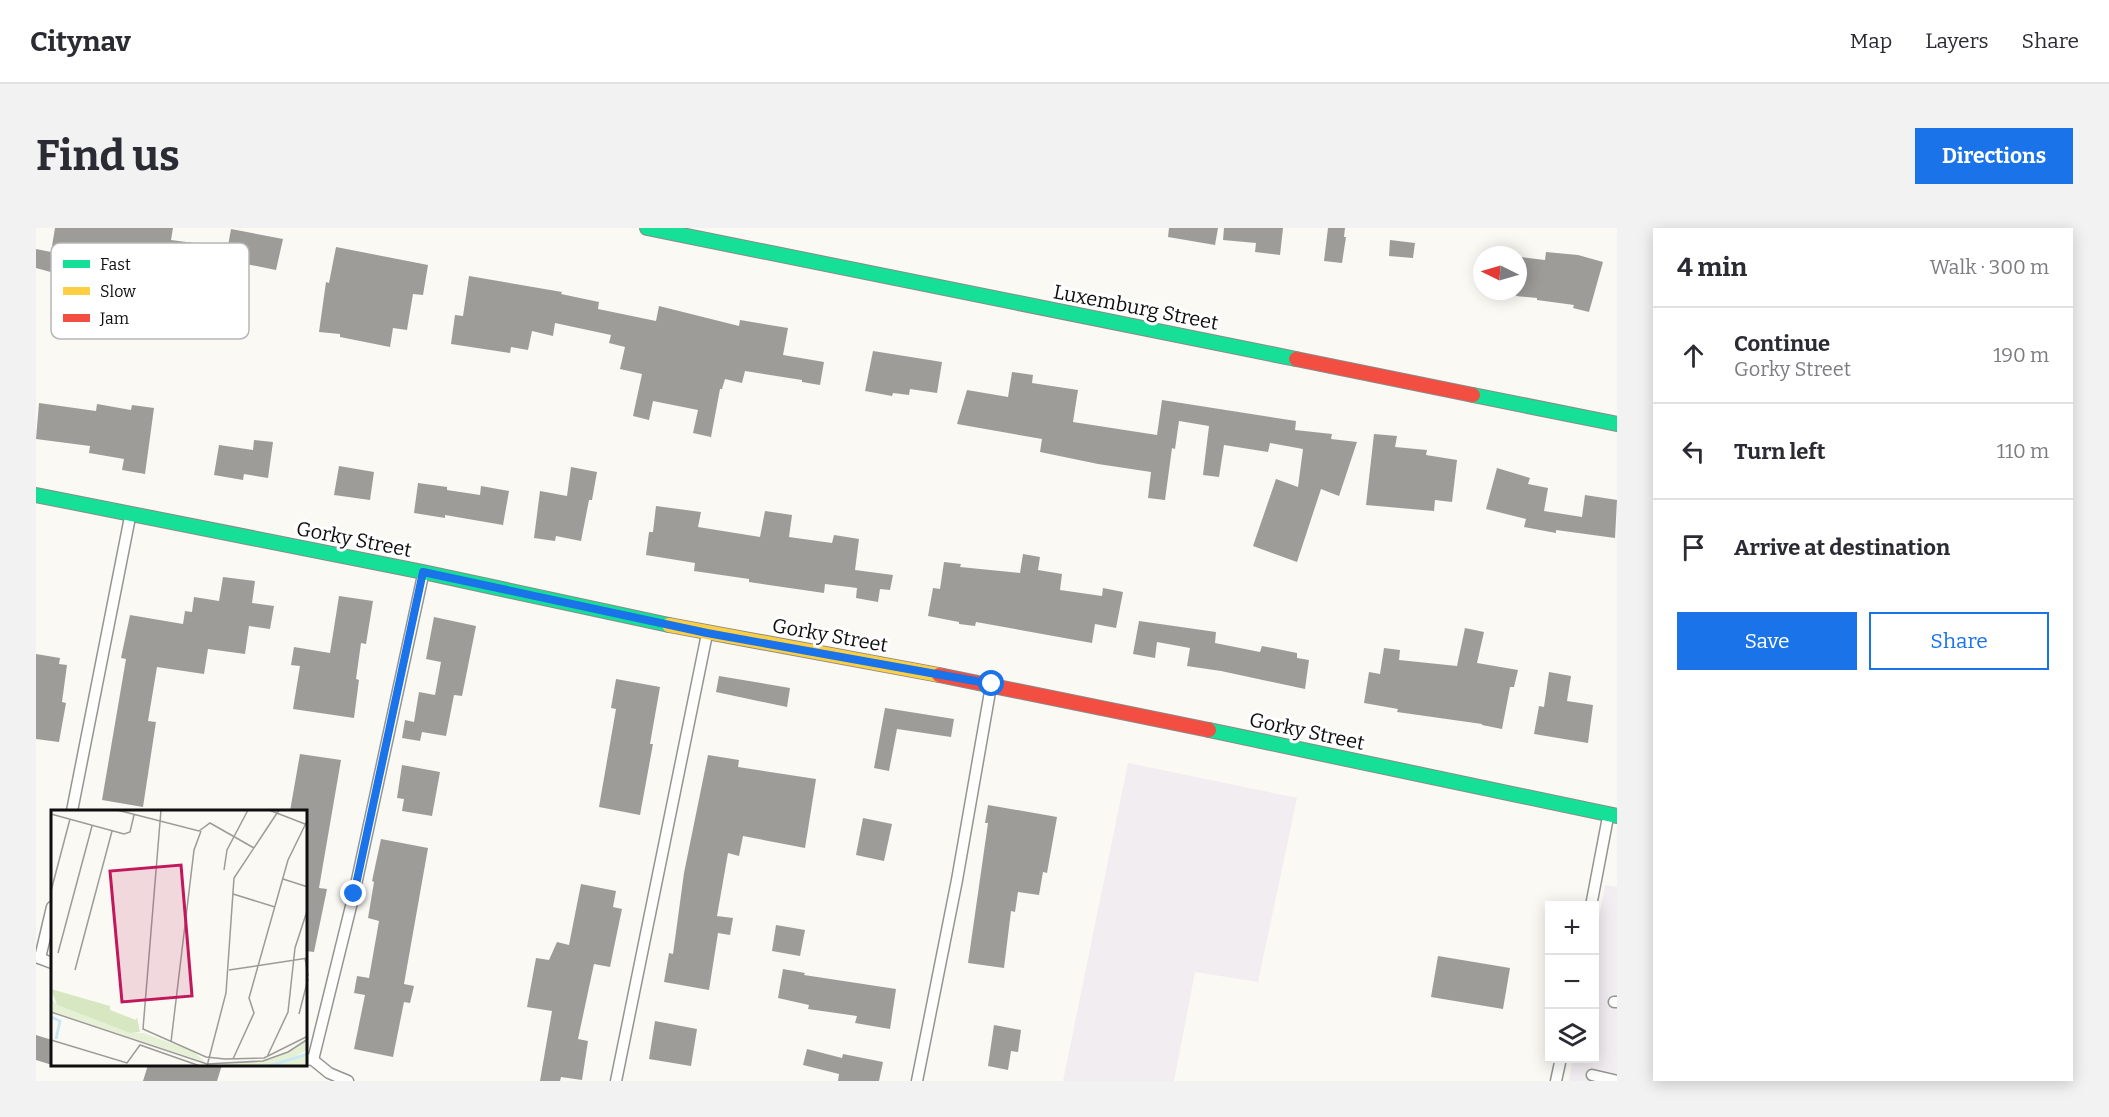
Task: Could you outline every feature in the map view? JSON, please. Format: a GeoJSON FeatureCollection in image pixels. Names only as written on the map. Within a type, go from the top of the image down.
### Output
{"type":"FeatureCollection","features":[{"type":"Feature","properties":{"kind":"street","name":"Luxemburg Street"},"geometry":{"type":"LineString","coordinates":[[647,228],[1617,424]]}},
{"type":"Feature","properties":{"kind":"street","name":"Gorky Street"},"geometry":{"type":"LineString","coordinates":[[36,495],[423,572],[707,633],[992,684],[1613,815]]}},
{"type":"Feature","properties":{"kind":"lane"},"geometry":{"type":"LineString","coordinates":[[72,810],[131,514]]}},
{"type":"Feature","properties":{"kind":"lane"},"geometry":{"type":"LineString","coordinates":[[348,1081],[329,1073],[310,1059],[354,894],[423,572]]}},
{"type":"Feature","properties":{"kind":"lane"},"geometry":{"type":"LineString","coordinates":[[616,1081],[707,633]]}},
{"type":"Feature","properties":{"kind":"lane"},"geometry":{"type":"LineString","coordinates":[[917,1081],[957,880],[992,684]]}},
{"type":"Feature","properties":{"kind":"lane"},"geometry":{"type":"LineString","coordinates":[[1592,901],[1613,815]]}},
{"type":"Feature","properties":{"kind":"lane"},"geometry":{"type":"LineString","coordinates":[[38,957],[51,912]]}},
{"type":"Feature","properties":{"kind":"lane"},"geometry":{"type":"LineString","coordinates":[[1556,1081],[1560,1063]]}},
{"type":"Feature","properties":{"kind":"lane"},"geometry":{"type":"LineString","coordinates":[[1592,1075],[1617,1081]]}},
{"type":"Feature","properties":{"kind":"shaded area"},"geometry":{"type":"Polygon","coordinates":[[[1128,763],[1297,798],[1258,982],[1195,972],[1174,1081],[1063,1081],[1128,763]]]}},
{"type":"Feature","properties":{"kind":"shaded area"},"geometry":{"type":"Polygon","coordinates":[[[1605,885],[1617,887],[1617,1081],[1569,1081],[1572,1063],[1599,1063],[1599,918],[1605,885]]]}},
{"type":"Feature","properties":{"kind":"building"},"geometry":{"type":"Polygon","coordinates":[[[55,228],[173,228],[171,240],[194,243],[52,243],[55,228]]]}},
{"type":"Feature","properties":{"kind":"building"},"geometry":{"type":"Polygon","coordinates":[[[1169,228],[1218,228],[1215,245],[1168,237],[1169,228]]]}},
{"type":"Feature","properties":{"kind":"building"},"geometry":{"type":"Polygon","coordinates":[[[1224,228],[1283,228],[1280,255],[1255,252],[1256,243],[1223,240],[1224,228]]]}},
{"type":"Feature","properties":{"kind":"building"},"geometry":{"type":"Polygon","coordinates":[[[1328,228],[1345,228],[1342,263],[1324,261],[1328,228]]]}},
{"type":"Feature","properties":{"kind":"building"},"geometry":{"type":"Polygon","coordinates":[[[231,229],[283,239],[276,270],[249,265],[249,243],[228,243],[231,229]]]}},
{"type":"Feature","properties":{"kind":"building"},"geometry":{"type":"Polygon","coordinates":[[[1390,240],[1415,243],[1413,258],[1389,256],[1390,240]]]}},
{"type":"Feature","properties":{"kind":"building"},"geometry":{"type":"Polygon","coordinates":[[[336,247],[428,265],[423,295],[413,294],[407,330],[393,328],[390,347],[340,337],[340,334],[319,332],[326,282],[329,283],[336,247]]]}},
{"type":"Feature","properties":{"kind":"building"},"geometry":{"type":"Polygon","coordinates":[[[36,249],[51,252],[51,272],[36,268],[36,249]]]}},
{"type":"Feature","properties":{"kind":"building"},"geometry":{"type":"Polygon","coordinates":[[[1546,252],[1578,255],[1603,262],[1589,312],[1573,308],[1574,305],[1527,297],[1527,258],[1545,260],[1546,252]]]}},
{"type":"Feature","properties":{"kind":"building"},"geometry":{"type":"Polygon","coordinates":[[[469,276],[562,292],[561,294],[599,302],[598,309],[656,321],[659,306],[739,326],[740,320],[788,328],[783,355],[824,362],[820,385],[745,371],[742,383],[725,379],[720,389],[711,437],[693,433],[698,410],[653,401],[649,420],[633,416],[642,374],[620,369],[625,347],[609,343],[611,335],[555,323],[553,336],[532,331],[528,350],[511,347],[510,353],[451,344],[455,315],[463,316],[469,276]]]}},
{"type":"Feature","properties":{"kind":"building"},"geometry":{"type":"Polygon","coordinates":[[[873,351],[942,362],[937,393],[910,389],[909,395],[893,393],[892,396],[865,391],[873,351]]]}},
{"type":"Feature","properties":{"kind":"building"},"geometry":{"type":"Polygon","coordinates":[[[1012,372],[1033,375],[1032,383],[1078,390],[1073,422],[1157,435],[1162,400],[1296,421],[1295,430],[1332,434],[1331,439],[1357,442],[1339,496],[1321,489],[1297,562],[1253,546],[1276,479],[1298,487],[1303,449],[1270,443],[1268,452],[1224,445],[1219,477],[1203,475],[1209,426],[1179,421],[1175,449],[1172,448],[1165,500],[1148,498],[1151,472],[1040,452],[1042,439],[957,424],[967,390],[1008,397],[1012,372]]]}},
{"type":"Feature","properties":{"kind":"building"},"geometry":{"type":"Polygon","coordinates":[[[39,403],[96,411],[97,404],[131,410],[132,405],[154,408],[145,474],[122,470],[124,459],[89,453],[90,446],[36,439],[39,403]]]}},
{"type":"Feature","properties":{"kind":"building"},"geometry":{"type":"Polygon","coordinates":[[[1374,434],[1397,436],[1395,447],[1427,450],[1426,455],[1457,460],[1452,502],[1435,500],[1434,511],[1366,505],[1374,434]]]}},
{"type":"Feature","properties":{"kind":"building"},"geometry":{"type":"Polygon","coordinates":[[[254,440],[273,442],[268,478],[244,474],[243,480],[214,475],[219,445],[253,450],[254,440]]]}},
{"type":"Feature","properties":{"kind":"building"},"geometry":{"type":"Polygon","coordinates":[[[339,466],[374,472],[370,500],[334,495],[339,466]]]}},
{"type":"Feature","properties":{"kind":"building"},"geometry":{"type":"Polygon","coordinates":[[[571,467],[597,472],[581,541],[556,536],[555,541],[534,538],[540,491],[567,496],[571,467]]]}},
{"type":"Feature","properties":{"kind":"building"},"geometry":{"type":"Polygon","coordinates":[[[1497,468],[1530,478],[1528,484],[1548,488],[1544,511],[1582,517],[1585,495],[1617,500],[1615,538],[1556,530],[1556,533],[1524,527],[1526,519],[1486,509],[1497,468]]]}},
{"type":"Feature","properties":{"kind":"building"},"geometry":{"type":"Polygon","coordinates":[[[418,483],[480,495],[481,486],[509,491],[503,525],[445,515],[445,518],[414,513],[418,483]]]}},
{"type":"Feature","properties":{"kind":"building"},"geometry":{"type":"Polygon","coordinates":[[[656,506],[701,512],[698,527],[760,537],[765,511],[792,515],[789,537],[832,543],[834,535],[859,539],[855,570],[893,575],[890,590],[880,589],[878,602],[856,598],[857,588],[825,584],[824,593],[749,582],[749,579],[694,571],[695,563],[646,555],[649,532],[653,532],[656,506]]]}},
{"type":"Feature","properties":{"kind":"building"},"geometry":{"type":"Polygon","coordinates":[[[1023,554],[1040,557],[1038,570],[1062,574],[1060,590],[1102,596],[1103,588],[1123,592],[1116,628],[1095,624],[1092,643],[976,622],[975,626],[959,624],[959,622],[928,616],[933,588],[940,589],[944,562],[961,564],[960,567],[1020,573],[1023,554]]]}},
{"type":"Feature","properties":{"kind":"building"},"geometry":{"type":"Polygon","coordinates":[[[223,577],[255,581],[252,603],[274,606],[270,629],[249,626],[245,654],[208,649],[204,674],[157,667],[148,721],[156,722],[143,807],[102,800],[126,659],[121,658],[130,615],[183,624],[185,611],[192,612],[194,597],[219,601],[223,577]]]}},
{"type":"Feature","properties":{"kind":"building"},"geometry":{"type":"Polygon","coordinates":[[[339,596],[373,601],[366,644],[361,643],[354,718],[293,709],[300,666],[291,665],[294,647],[330,653],[339,596]]]}},
{"type":"Feature","properties":{"kind":"building"},"geometry":{"type":"Polygon","coordinates":[[[434,617],[476,626],[462,696],[454,695],[446,736],[422,732],[420,741],[402,738],[405,720],[414,722],[419,692],[435,695],[441,662],[426,659],[434,617]]]}},
{"type":"Feature","properties":{"kind":"building"},"geometry":{"type":"Polygon","coordinates":[[[1139,621],[1216,632],[1215,643],[1260,652],[1262,646],[1297,653],[1297,658],[1309,660],[1305,689],[1187,666],[1190,648],[1157,642],[1155,658],[1133,654],[1139,621]]]}},
{"type":"Feature","properties":{"kind":"building"},"geometry":{"type":"Polygon","coordinates":[[[1465,628],[1484,632],[1477,663],[1518,670],[1514,687],[1510,687],[1502,729],[1397,712],[1398,709],[1364,703],[1369,672],[1380,674],[1384,648],[1400,650],[1399,660],[1457,666],[1465,628]]]}},
{"type":"Feature","properties":{"kind":"building"},"geometry":{"type":"Polygon","coordinates":[[[36,654],[60,658],[59,664],[67,665],[62,702],[66,703],[59,742],[36,739],[36,654]]]}},
{"type":"Feature","properties":{"kind":"building"},"geometry":{"type":"Polygon","coordinates":[[[1549,672],[1571,676],[1567,701],[1593,705],[1588,743],[1534,734],[1539,706],[1544,707],[1549,672]]]}},
{"type":"Feature","properties":{"kind":"building"},"geometry":{"type":"Polygon","coordinates":[[[719,676],[790,688],[787,707],[716,692],[719,676]]]}},
{"type":"Feature","properties":{"kind":"building"},"geometry":{"type":"Polygon","coordinates":[[[616,679],[660,687],[650,744],[653,744],[640,815],[599,807],[616,709],[611,708],[616,679]]]}},
{"type":"Feature","properties":{"kind":"building"},"geometry":{"type":"Polygon","coordinates":[[[885,708],[954,719],[951,737],[897,729],[889,771],[874,768],[885,708]]]}},
{"type":"Feature","properties":{"kind":"building"},"geometry":{"type":"Polygon","coordinates":[[[300,754],[341,760],[319,888],[327,889],[314,952],[308,951],[308,810],[290,810],[300,754]]]}},
{"type":"Feature","properties":{"kind":"building"},"geometry":{"type":"Polygon","coordinates":[[[708,755],[739,760],[738,767],[816,779],[805,848],[743,836],[739,856],[728,853],[717,916],[733,918],[730,935],[718,933],[709,990],[664,982],[669,953],[673,954],[684,873],[708,755]]]}},
{"type":"Feature","properties":{"kind":"building"},"geometry":{"type":"Polygon","coordinates":[[[402,765],[440,772],[432,816],[402,811],[404,799],[397,798],[402,765]]]}},
{"type":"Feature","properties":{"kind":"building"},"geometry":{"type":"Polygon","coordinates":[[[988,805],[1057,817],[1047,873],[1043,872],[1039,895],[1018,892],[1015,912],[1011,911],[1004,968],[968,963],[988,823],[985,823],[988,805]]]}},
{"type":"Feature","properties":{"kind":"building"},"geometry":{"type":"Polygon","coordinates":[[[863,818],[892,824],[884,861],[856,855],[863,818]]]}},
{"type":"Feature","properties":{"kind":"building"},"geometry":{"type":"Polygon","coordinates":[[[381,839],[428,848],[404,984],[414,986],[410,1003],[404,1002],[393,1057],[354,1049],[365,995],[354,993],[357,976],[369,978],[379,921],[368,918],[374,882],[372,881],[381,839]]]}},
{"type":"Feature","properties":{"kind":"building"},"geometry":{"type":"Polygon","coordinates":[[[581,884],[616,891],[613,907],[622,909],[610,967],[594,964],[578,1039],[588,1041],[582,1080],[561,1077],[560,1081],[540,1081],[552,1011],[527,1007],[536,958],[549,960],[557,942],[569,945],[581,884]]]}},
{"type":"Feature","properties":{"kind":"building"},"geometry":{"type":"Polygon","coordinates":[[[776,925],[805,930],[800,956],[772,951],[776,925]]]}},
{"type":"Feature","properties":{"kind":"building"},"geometry":{"type":"Polygon","coordinates":[[[1438,956],[1510,968],[1503,1009],[1431,997],[1438,956]]]}},
{"type":"Feature","properties":{"kind":"building"},"geometry":{"type":"Polygon","coordinates":[[[783,969],[805,973],[804,975],[896,989],[890,1029],[855,1023],[857,1016],[808,1009],[809,1005],[778,998],[783,969]]]}},
{"type":"Feature","properties":{"kind":"building"},"geometry":{"type":"Polygon","coordinates":[[[655,1021],[697,1029],[691,1066],[649,1059],[655,1021]]]}},
{"type":"Feature","properties":{"kind":"building"},"geometry":{"type":"Polygon","coordinates":[[[994,1025],[1021,1030],[1018,1052],[1011,1051],[1008,1070],[988,1066],[994,1025]]]}},
{"type":"Feature","properties":{"kind":"building"},"geometry":{"type":"Polygon","coordinates":[[[36,1035],[51,1040],[51,1065],[36,1060],[36,1035]]]}},
{"type":"Feature","properties":{"kind":"building"},"geometry":{"type":"Polygon","coordinates":[[[807,1049],[842,1058],[843,1054],[883,1062],[879,1081],[838,1081],[839,1074],[803,1065],[807,1049]]]}},
{"type":"Feature","properties":{"kind":"building"},"geometry":{"type":"Polygon","coordinates":[[[148,1066],[222,1066],[217,1081],[143,1081],[148,1066]]]}},
{"type":"Feature","properties":{"kind":"traffic: fast"},"geometry":{"type":"LineString","coordinates":[[647,228],[1296,359]]}},
{"type":"Feature","properties":{"kind":"traffic: fast"},"geometry":{"type":"LineString","coordinates":[[1473,395],[1617,424]]}},
{"type":"Feature","properties":{"kind":"traffic: fast"},"geometry":{"type":"LineString","coordinates":[[36,495],[423,572],[669,625]]}},
{"type":"Feature","properties":{"kind":"traffic: fast"},"geometry":{"type":"LineString","coordinates":[[1209,730],[1617,816]]}},
{"type":"Feature","properties":{"kind":"traffic: slow"},"geometry":{"type":"LineString","coordinates":[[669,625],[939,675]]}},
{"type":"Feature","properties":{"kind":"traffic: jam"},"geometry":{"type":"LineString","coordinates":[[1296,359],[1473,395]]}},
{"type":"Feature","properties":{"kind":"traffic: jam"},"geometry":{"type":"LineString","coordinates":[[939,675],[1209,730]]}},
{"type":"Feature","properties":{"kind":"route"},"geometry":{"type":"LineString","coordinates":[[354,894],[423,572],[707,633],[992,684]]}}]}
